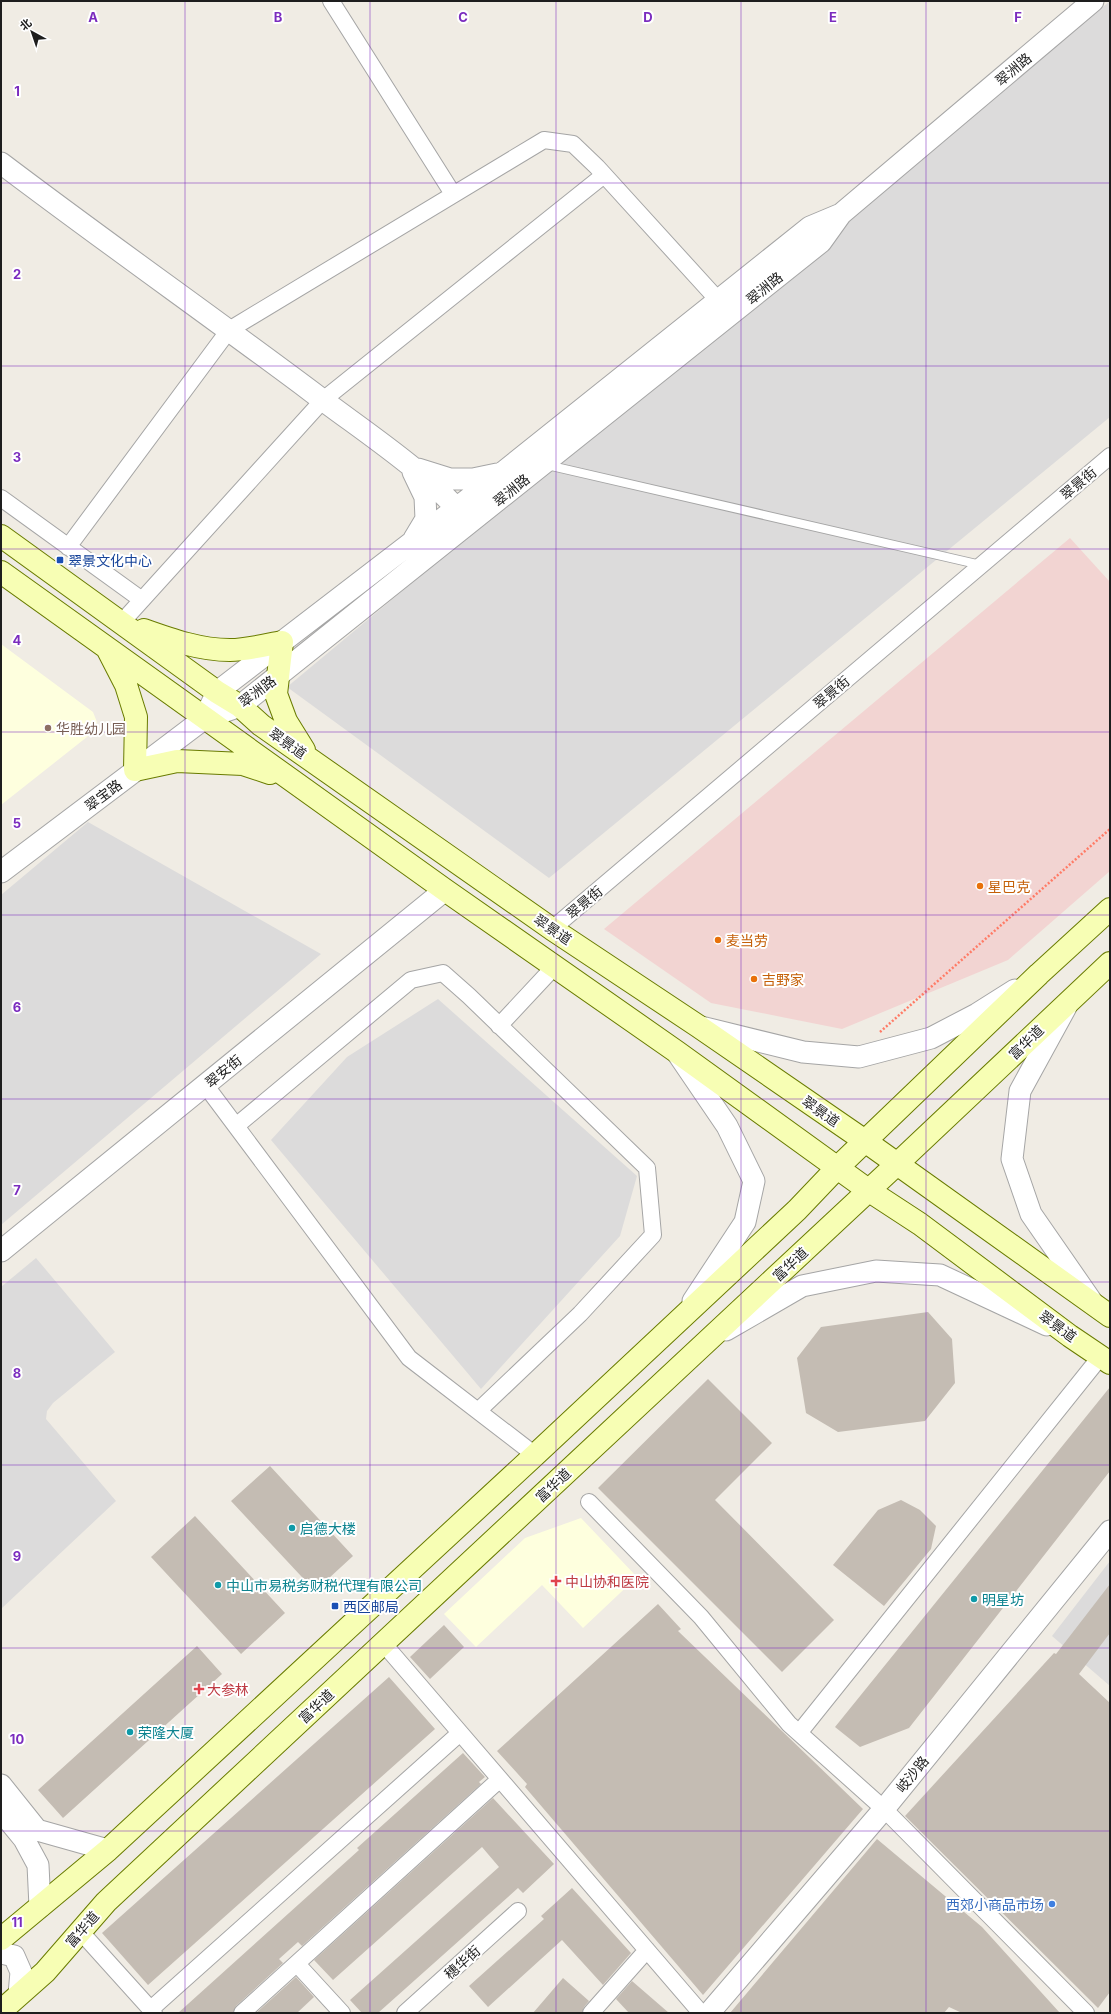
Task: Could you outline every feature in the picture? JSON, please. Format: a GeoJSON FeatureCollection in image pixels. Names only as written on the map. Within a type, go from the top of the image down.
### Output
{"type":"FeatureCollection","features":[{"type":"Feature","properties":{"kind":"main road","name":"翠景道"},"geometry":{"type":"LineString","coordinates":[[1,536],[217,692],[240,706],[262,725],[310,759],[552,929],[698,1026],[865,1141],[1102,1311]]}},
{"type":"Feature","properties":{"kind":"main road","name":"翠景道"},"geometry":{"type":"LineString","coordinates":[[1,572],[445,890],[677,1052],[868,1190],[920,1224],[1070,1336],[1106,1360]]}},
{"type":"Feature","properties":{"kind":"main road"},"geometry":{"type":"LineString","coordinates":[[122,622],[178,642],[209,649],[232,650],[282,642],[276,694],[286,721],[310,759]]}},
{"type":"Feature","properties":{"kind":"main road"},"geometry":{"type":"LineString","coordinates":[[106,646],[126,685],[136,717],[135,770],[177,761],[243,764],[289,779]]}},
{"type":"Feature","properties":{"kind":"main road"},"geometry":{"type":"LineString","coordinates":[[1,1939],[108,1850],[535,1455],[797,1210],[865,1141],[1039,974],[1110,909]]}},
{"type":"Feature","properties":{"kind":"main road","name":"富华道"},"geometry":{"type":"LineString","coordinates":[[1,2010],[45,1972],[106,1902],[897,1164],[1110,963]]}},
{"type":"Feature","properties":{"kind":"street"},"geometry":{"type":"LineString","coordinates":[[331,1],[453,194]]}},
{"type":"Feature","properties":{"kind":"street","name":"翠洲路"},"geometry":{"type":"LineString","coordinates":[[205,718],[240,706],[470,524],[821,242],[841,214],[1093,1]]}},
{"type":"Feature","properties":{"kind":"street"},"geometry":{"type":"LineString","coordinates":[[68,547],[229,330],[544,140],[572,144],[604,175],[718,300]]}},
{"type":"Feature","properties":{"kind":"street"},"geometry":{"type":"LineString","coordinates":[[1,163],[229,330],[410,466],[457,508],[470,524]]}},
{"type":"Feature","properties":{"kind":"street"},"geometry":{"type":"LineString","coordinates":[[122,622],[323,400],[604,175]]}},
{"type":"Feature","properties":{"kind":"street","name":"翠洲路"},"geometry":{"type":"LineString","coordinates":[[205,718],[217,692],[502,473],[810,227],[841,214]]}},
{"type":"Feature","properties":{"kind":"street","name":"翠景街"},"geometry":{"type":"LineString","coordinates":[[552,929],[1110,456]]}},
{"type":"Feature","properties":{"kind":"street"},"geometry":{"type":"LineString","coordinates":[[410,466],[450,479],[473,479],[502,473]]}},
{"type":"Feature","properties":{"kind":"street"},"geometry":{"type":"LineString","coordinates":[[410,466],[424,497],[426,519],[413,542]]}},
{"type":"Feature","properties":{"kind":"street"},"geometry":{"type":"LineString","coordinates":[[1,498],[142,600]]}},
{"type":"Feature","properties":{"kind":"street","name":"翠宝路"},"geometry":{"type":"LineString","coordinates":[[1,872],[205,718]]}},
{"type":"Feature","properties":{"kind":"street","name":"翠安街"},"geometry":{"type":"LineString","coordinates":[[1,1251],[206,1086],[445,890]]}},
{"type":"Feature","properties":{"kind":"street"},"geometry":{"type":"LineString","coordinates":[[499,1026],[554,967]]}},
{"type":"Feature","properties":{"kind":"street"},"geometry":{"type":"LineString","coordinates":[[236,1126],[411,980],[443,974],[647,1168],[654,1235],[580,1314],[478,1411]]}},
{"type":"Feature","properties":{"kind":"street"},"geometry":{"type":"LineString","coordinates":[[698,1026],[803,1052],[859,1057],[931,1038],[977,1014],[1039,974]]}},
{"type":"Feature","properties":{"kind":"street"},"geometry":{"type":"LineString","coordinates":[[1071,999],[1020,1091],[1012,1159],[1031,1214],[1102,1311]]}},
{"type":"Feature","properties":{"kind":"street"},"geometry":{"type":"LineString","coordinates":[[677,1052],[727,1126],[754,1181],[745,1222],[684,1316]]}},
{"type":"Feature","properties":{"kind":"street"},"geometry":{"type":"LineString","coordinates":[[206,1086],[410,1358],[535,1455]]}},
{"type":"Feature","properties":{"kind":"street"},"geometry":{"type":"LineString","coordinates":[[708,1340],[802,1286],[876,1272],[940,1276],[1070,1336]]}},
{"type":"Feature","properties":{"kind":"street"},"geometry":{"type":"LineString","coordinates":[[799,1733],[1106,1360]]}},
{"type":"Feature","properties":{"kind":"street"},"geometry":{"type":"LineString","coordinates":[[589,1502],[701,1617],[789,1724],[884,1808],[1086,2013]]}},
{"type":"Feature","properties":{"kind":"street","name":"岐沙路"},"geometry":{"type":"LineString","coordinates":[[709,2013],[884,1808],[1110,1531]]}},
{"type":"Feature","properties":{"kind":"street"},"geometry":{"type":"LineString","coordinates":[[383,1643],[701,2013]]}},
{"type":"Feature","properties":{"kind":"street"},"geometry":{"type":"LineString","coordinates":[[80,1931],[152,2011],[460,1733]]}},
{"type":"Feature","properties":{"kind":"street"},"geometry":{"type":"LineString","coordinates":[[242,2013],[500,1779]]}},
{"type":"Feature","properties":{"kind":"street"},"geometry":{"type":"LineString","coordinates":[[1,1785],[37,1830],[108,1850]]}},
{"type":"Feature","properties":{"kind":"street"},"geometry":{"type":"LineString","coordinates":[[1,1812],[24,1839],[38,1866],[40,1907]]}},
{"type":"Feature","properties":{"kind":"street","name":"穗华街"},"geometry":{"type":"LineString","coordinates":[[406,2013],[518,1911]]}},
{"type":"Feature","properties":{"kind":"street"},"geometry":{"type":"LineString","coordinates":[[591,2013],[647,1950]]}},
{"type":"Feature","properties":{"kind":"street"},"geometry":{"type":"LineString","coordinates":[[1,1953],[14,1956],[21,1972],[19,1994]]}},
{"type":"Feature","properties":{"kind":"street"},"geometry":{"type":"LineString","coordinates":[[297,1964],[342,2013]]}},
{"type":"Feature","properties":{"kind":"lane"},"geometry":{"type":"LineString","coordinates":[[544,464],[981,565]]}},
{"type":"Feature","properties":{"kind":"path"},"geometry":{"type":"LineString","coordinates":[[859,1057],[885,1026],[1110,829]]}},
{"type":"Feature","properties":{"kind":"shaded area"},"geometry":{"type":"Polygon","coordinates":[[[1110,1],[1110,417],[549,878],[287,687],[1110,1]]]}},
{"type":"Feature","properties":{"kind":"shaded area"},"geometry":{"type":"Polygon","coordinates":[[[1070,538],[1110,582],[1110,871],[1008,960],[842,1029],[711,1003],[604,929],[1070,538]]]}},
{"type":"Feature","properties":{"kind":"shaded area","name":"华胜幼儿园"},"geometry":{"type":"Polygon","coordinates":[[[1,644],[93,712],[97,722],[92,733],[1,805],[1,644]]]}},
{"type":"Feature","properties":{"kind":"shaded area"},"geometry":{"type":"Polygon","coordinates":[[[88,822],[321,954],[1,1225],[1,895],[88,822]]]}},
{"type":"Feature","properties":{"kind":"shaded area"},"geometry":{"type":"Polygon","coordinates":[[[438,999],[637,1176],[620,1236],[481,1389],[271,1140],[347,1057],[438,999]]]}},
{"type":"Feature","properties":{"kind":"shaded area"},"geometry":{"type":"Polygon","coordinates":[[[36,1258],[115,1352],[53,1403],[47,1411],[46,1419],[116,1501],[1,1609],[1,1287],[36,1258]]]}},
{"type":"Feature","properties":{"kind":"shaded area","name":"中山协和医院"},"geometry":{"type":"Polygon","coordinates":[[[581,1518],[637,1577],[583,1628],[542,1585],[476,1647],[444,1614],[525,1538],[581,1518]]]}},
{"type":"Feature","properties":{"kind":"shaded area"},"geometry":{"type":"Polygon","coordinates":[[[1110,1561],[1110,1686],[1052,1636],[1110,1561]]]}},
{"type":"Feature","properties":{"kind":"building"},"geometry":{"type":"Polygon","coordinates":[[[928,1312],[952,1339],[955,1383],[925,1421],[838,1432],[806,1413],[797,1358],[821,1327],[928,1312]]]}},
{"type":"Feature","properties":{"kind":"building"},"geometry":{"type":"Polygon","coordinates":[[[708,1379],[772,1443],[715,1500],[834,1620],[782,1672],[598,1488],[708,1379]]]}},
{"type":"Feature","properties":{"kind":"building","name":"明星坊"},"geometry":{"type":"Polygon","coordinates":[[[1110,1387],[1110,1471],[909,1728],[860,1747],[835,1727],[1110,1387]]]}},
{"type":"Feature","properties":{"kind":"building","name":"启德大楼"},"geometry":{"type":"Polygon","coordinates":[[[270,1466],[353,1556],[315,1591],[231,1501],[270,1466]]]}},
{"type":"Feature","properties":{"kind":"building"},"geometry":{"type":"Polygon","coordinates":[[[901,1500],[920,1510],[936,1526],[931,1549],[884,1606],[833,1565],[878,1510],[901,1500]]]}},
{"type":"Feature","properties":{"kind":"building","name":"中山市易税务财税代理有限公司"},"geometry":{"type":"Polygon","coordinates":[[[195,1516],[285,1613],[241,1654],[151,1557],[195,1516]]]}},
{"type":"Feature","properties":{"kind":"building","name":"西郊小商品市场"},"geometry":{"type":"Polygon","coordinates":[[[1110,1584],[1110,1633],[1079,1674],[1110,1703],[1110,1992],[1098,2008],[905,1816],[1054,1653],[1056,1654],[1110,1584]]]}},
{"type":"Feature","properties":{"kind":"building"},"geometry":{"type":"Polygon","coordinates":[[[658,1604],[681,1629],[678,1631],[863,1809],[703,1995],[525,1787],[527,1784],[497,1751],[658,1604]]]}},
{"type":"Feature","properties":{"kind":"building"},"geometry":{"type":"Polygon","coordinates":[[[444,1625],[464,1647],[430,1679],[410,1657],[444,1625]]]}},
{"type":"Feature","properties":{"kind":"building","name":"荣隆大厦"},"geometry":{"type":"Polygon","coordinates":[[[197,1646],[222,1674],[63,1818],[38,1790],[197,1646]]]}},
{"type":"Feature","properties":{"kind":"building"},"geometry":{"type":"Polygon","coordinates":[[[389,1677],[435,1729],[148,1985],[102,1933],[389,1677]]]}},
{"type":"Feature","properties":{"kind":"building"},"geometry":{"type":"Polygon","coordinates":[[[463,1753],[485,1777],[479,1782],[481,1784],[302,1946],[298,1942],[279,1959],[283,1963],[236,2006],[233,2013],[178,2013],[359,1850],[357,1848],[463,1753]]]}},
{"type":"Feature","properties":{"kind":"building"},"geometry":{"type":"Polygon","coordinates":[[[493,1798],[554,1864],[523,1893],[518,1888],[378,2013],[362,2013],[350,2000],[499,1867],[482,1847],[333,1980],[314,1960],[493,1798]]]}},
{"type":"Feature","properties":{"kind":"building"},"geometry":{"type":"Polygon","coordinates":[[[877,1839],[982,1927],[1060,2013],[962,2013],[949,2007],[944,2013],[730,2013],[877,1839]]]}},
{"type":"Feature","properties":{"kind":"building"},"geometry":{"type":"Polygon","coordinates":[[[572,1888],[631,1953],[603,1985],[562,1940],[488,2007],[469,1986],[544,1919],[541,1916],[572,1888]]]}},
{"type":"Feature","properties":{"kind":"building"},"geometry":{"type":"Polygon","coordinates":[[[296,1977],[314,1997],[297,2013],[256,2013],[296,1977]]]}},
{"type":"Feature","properties":{"kind":"building"},"geometry":{"type":"Polygon","coordinates":[[[563,1978],[589,2001],[584,2007],[582,2013],[533,2013],[563,1978]]]}},
{"type":"Feature","properties":{"kind":"building"},"geometry":{"type":"Polygon","coordinates":[[[632,1981],[669,2013],[629,2013],[616,1999],[632,1981]]]}},
{"type":"Feature","properties":{"kind":"place","name":"翠景文化中心"},"geometry":{"type":"Point","coordinates":[60,560]}},
{"type":"Feature","properties":{"kind":"place","name":"华胜幼儿园"},"geometry":{"type":"Point","coordinates":[48,728]}},
{"type":"Feature","properties":{"kind":"place","name":"星巴克"},"geometry":{"type":"Point","coordinates":[980,886]}},
{"type":"Feature","properties":{"kind":"place","name":"麦当劳"},"geometry":{"type":"Point","coordinates":[718,940]}},
{"type":"Feature","properties":{"kind":"place","name":"吉野家"},"geometry":{"type":"Point","coordinates":[754,979]}},
{"type":"Feature","properties":{"kind":"place","name":"启德大楼"},"geometry":{"type":"Point","coordinates":[292,1528]}},
{"type":"Feature","properties":{"kind":"place","name":"中山协和医院"},"geometry":{"type":"Point","coordinates":[556,1581]}},
{"type":"Feature","properties":{"kind":"place","name":"中山市易税务财税代理有限公司"},"geometry":{"type":"Point","coordinates":[218,1585]}},
{"type":"Feature","properties":{"kind":"place","name":"明星坊"},"geometry":{"type":"Point","coordinates":[974,1599]}},
{"type":"Feature","properties":{"kind":"place","name":"西区邮局"},"geometry":{"type":"Point","coordinates":[335,1606]}},
{"type":"Feature","properties":{"kind":"place","name":"大参林"},"geometry":{"type":"Point","coordinates":[199,1689]}},
{"type":"Feature","properties":{"kind":"place","name":"荣隆大厦"},"geometry":{"type":"Point","coordinates":[130,1732]}},
{"type":"Feature","properties":{"kind":"place","name":"西郊小商品市场"},"geometry":{"type":"Point","coordinates":[1052,1904]}}]}
